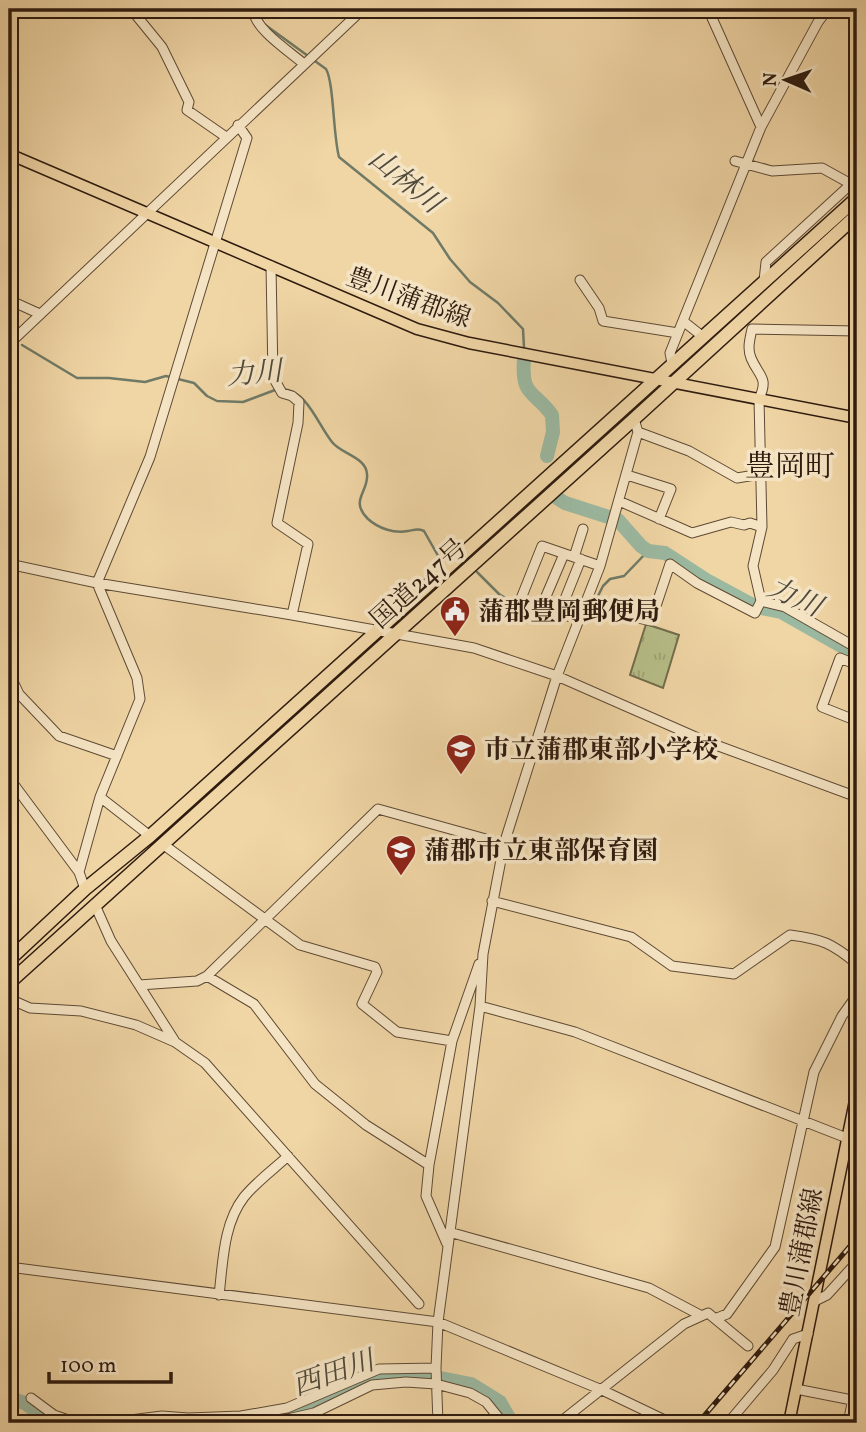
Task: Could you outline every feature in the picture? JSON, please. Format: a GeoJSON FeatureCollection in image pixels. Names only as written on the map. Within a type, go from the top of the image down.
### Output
{"type":"FeatureCollection","features":[{"type":"Feature","properties":{"kind":"highway","name":"国道247号"},"geometry":{"type":"LineString","coordinates":[[9,960],[857,198]]}},
{"type":"Feature","properties":{"kind":"highway","name":"国道247号"},"geometry":{"type":"LineString","coordinates":[[9,983],[394,635],[636,426],[674,382],[857,215]]}},
{"type":"Feature","properties":{"kind":"main road","name":"豊川蒲郡線"},"geometry":{"type":"LineString","coordinates":[[9,154],[417,329],[469,343],[857,418]]}},
{"type":"Feature","properties":{"kind":"main road","name":"豊川蒲郡線"},"geometry":{"type":"LineString","coordinates":[[789,1423],[852,1140],[857,1091]]}},
{"type":"Feature","properties":{"kind":"street"},"geometry":{"type":"LineString","coordinates":[[131,9],[162,47],[189,102],[187,110],[226,137]]}},
{"type":"Feature","properties":{"kind":"street"},"geometry":{"type":"LineString","coordinates":[[253,9],[253,16],[260,26],[305,63]]}},
{"type":"Feature","properties":{"kind":"street"},"geometry":{"type":"LineString","coordinates":[[9,344],[363,9]]}},
{"type":"Feature","properties":{"kind":"street"},"geometry":{"type":"LineString","coordinates":[[708,9],[761,127]]}},
{"type":"Feature","properties":{"kind":"street"},"geometry":{"type":"LineString","coordinates":[[672,363],[670,354],[761,127],[818,22],[828,9]]}},
{"type":"Feature","properties":{"kind":"street"},"geometry":{"type":"LineString","coordinates":[[79,872],[100,797],[140,699],[137,678],[97,583],[150,457],[175,377],[247,138],[238,125]]}},
{"type":"Feature","properties":{"kind":"street"},"geometry":{"type":"LineString","coordinates":[[735,161],[772,171],[822,168],[851,184],[766,262],[764,281]]}},
{"type":"Feature","properties":{"kind":"street"},"geometry":{"type":"LineString","coordinates":[[271,266],[273,377],[280,388],[299,402],[298,423],[277,523],[308,544],[292,615]]}},
{"type":"Feature","properties":{"kind":"street"},"geometry":{"type":"LineString","coordinates":[[580,280],[599,308],[603,321],[678,333]]}},
{"type":"Feature","properties":{"kind":"street"},"geometry":{"type":"LineString","coordinates":[[9,300],[40,314]]}},
{"type":"Feature","properties":{"kind":"street"},"geometry":{"type":"LineString","coordinates":[[684,321],[702,336]]}},
{"type":"Feature","properties":{"kind":"street"},"geometry":{"type":"LineString","coordinates":[[590,607],[651,621],[670,564],[697,583],[755,613],[759,605],[753,566],[762,527],[759,399],[765,387],[763,377],[751,357],[749,345],[752,329],[857,331]]}},
{"type":"Feature","properties":{"kind":"street"},"geometry":{"type":"LineString","coordinates":[[438,1423],[438,1322],[480,1006],[483,954],[492,901],[504,844],[557,676],[580,621],[590,607],[627,475],[636,426],[690,450],[737,478],[761,474]]}},
{"type":"Feature","properties":{"kind":"street"},"geometry":{"type":"LineString","coordinates":[[627,475],[670,489],[660,519]]}},
{"type":"Feature","properties":{"kind":"street"},"geometry":{"type":"LineString","coordinates":[[620,501],[692,533],[732,522],[762,527]]}},
{"type":"Feature","properties":{"kind":"street"},"geometry":{"type":"LineString","coordinates":[[559,614],[583,529]]}},
{"type":"Feature","properties":{"kind":"street"},"geometry":{"type":"LineString","coordinates":[[580,621],[520,601],[542,546],[600,566]]}},
{"type":"Feature","properties":{"kind":"street"},"geometry":{"type":"LineString","coordinates":[[541,608],[573,557]]}},
{"type":"Feature","properties":{"kind":"street"},"geometry":{"type":"LineString","coordinates":[[9,564],[97,583],[474,648],[557,676],[705,741],[857,797]]}},
{"type":"Feature","properties":{"kind":"street"},"geometry":{"type":"LineString","coordinates":[[759,605],[785,607],[857,648]]}},
{"type":"Feature","properties":{"kind":"street"},"geometry":{"type":"LineString","coordinates":[[857,665],[841,658],[822,707],[857,721]]}},
{"type":"Feature","properties":{"kind":"street"},"geometry":{"type":"LineString","coordinates":[[9,673],[19,694],[59,736],[117,756]]}},
{"type":"Feature","properties":{"kind":"street"},"geometry":{"type":"LineString","coordinates":[[9,778],[79,872],[85,889]]}},
{"type":"Feature","properties":{"kind":"street"},"geometry":{"type":"LineString","coordinates":[[100,797],[150,836]]}},
{"type":"Feature","properties":{"kind":"street"},"geometry":{"type":"LineString","coordinates":[[139,985],[197,981],[207,976],[378,809],[504,844]]}},
{"type":"Feature","properties":{"kind":"street"},"geometry":{"type":"LineString","coordinates":[[164,845],[300,945],[375,967],[377,972],[362,1004],[397,1032],[452,1041]]}},
{"type":"Feature","properties":{"kind":"street"},"geometry":{"type":"LineString","coordinates":[[492,901],[631,937],[672,966],[734,974],[790,935],[820,939],[839,949],[857,964]]}},
{"type":"Feature","properties":{"kind":"street"},"geometry":{"type":"LineString","coordinates":[[95,905],[111,941],[175,1042]]}},
{"type":"Feature","properties":{"kind":"street"},"geometry":{"type":"LineString","coordinates":[[447,1245],[426,1196],[429,1165],[452,1041],[483,954]]}},
{"type":"Feature","properties":{"kind":"street"},"geometry":{"type":"LineString","coordinates":[[207,976],[254,1004],[315,1084],[366,1125],[429,1165]]}},
{"type":"Feature","properties":{"kind":"street"},"geometry":{"type":"LineString","coordinates":[[9,991],[12,1000],[30,1008],[81,1011],[136,1025],[175,1042],[205,1063],[419,1304]]}},
{"type":"Feature","properties":{"kind":"street"},"geometry":{"type":"LineString","coordinates":[[717,1318],[727,1314],[775,1247],[814,1072],[842,1016],[857,995]]}},
{"type":"Feature","properties":{"kind":"street"},"geometry":{"type":"LineString","coordinates":[[480,1006],[575,1032],[852,1140]]}},
{"type":"Feature","properties":{"kind":"street"},"geometry":{"type":"LineString","coordinates":[[219,1296],[229,1229],[235,1211],[246,1195],[288,1156]]}},
{"type":"Feature","properties":{"kind":"street"},"geometry":{"type":"LineString","coordinates":[[449,1232],[649,1288],[700,1315]]}},
{"type":"Feature","properties":{"kind":"street"},"geometry":{"type":"LineString","coordinates":[[815,1301],[827,1294],[856,1266]]}},
{"type":"Feature","properties":{"kind":"street"},"geometry":{"type":"LineString","coordinates":[[9,1267],[438,1322],[602,1390],[671,1423]]}},
{"type":"Feature","properties":{"kind":"street"},"geometry":{"type":"LineString","coordinates":[[559,1423],[684,1324],[700,1315],[708,1313],[717,1318],[748,1346]]}},
{"type":"Feature","properties":{"kind":"street"},"geometry":{"type":"LineString","coordinates":[[728,1423],[773,1370],[793,1339],[808,1334]]}},
{"type":"Feature","properties":{"kind":"street"},"geometry":{"type":"LineString","coordinates":[[107,1423],[162,1416],[241,1416],[287,1408],[379,1369],[436,1368]]}},
{"type":"Feature","properties":{"kind":"street"},"geometry":{"type":"LineString","coordinates":[[848,1423],[855,1401],[857,1379]]}},
{"type":"Feature","properties":{"kind":"street"},"geometry":{"type":"LineString","coordinates":[[270,1423],[309,1418],[372,1385],[406,1382],[436,1384],[470,1393],[486,1402],[503,1423]]}},
{"type":"Feature","properties":{"kind":"street"},"geometry":{"type":"LineString","coordinates":[[796,1389],[855,1401]]}},
{"type":"Feature","properties":{"kind":"street"},"geometry":{"type":"LineString","coordinates":[[31,1398],[54,1415],[77,1423]]}},
{"type":"Feature","properties":{"kind":"green space"},"geometry":{"type":"Polygon","coordinates":[[[646,624],[679,635],[663,688],[630,675],[646,624]]]}},
{"type":"Feature","properties":{"kind":"waterway","name":"山林川"},"geometry":{"type":"LineString","coordinates":[[258,9],[264,24],[326,69],[331,86],[339,157],[433,233],[450,259],[470,282],[498,303],[523,329],[524,348]]}},
{"type":"Feature","properties":{"kind":"waterway","name":"力川"},"geometry":{"type":"LineString","coordinates":[[22,345],[77,378],[145,382],[166,376],[194,383],[207,396],[217,401],[243,402],[275,390]]}},
{"type":"Feature","properties":{"kind":"waterway","name":"山林川"},"geometry":{"type":"LineString","coordinates":[[524,359],[527,387],[552,415],[553,432],[547,456]]}},
{"type":"Feature","properties":{"kind":"waterway","name":"力川"},"geometry":{"type":"LineString","coordinates":[[282,389],[298,395],[332,442],[366,468],[367,480],[360,506],[368,519],[381,528],[392,531],[424,531],[441,561]]}},
{"type":"Feature","properties":{"kind":"waterway","name":"力川"},"geometry":{"type":"LineString","coordinates":[[557,498],[618,520],[648,551],[665,553],[708,581],[756,607],[781,612],[857,655]]}},
{"type":"Feature","properties":{"kind":"waterway","name":"力川"},"geometry":{"type":"LineString","coordinates":[[594,604],[603,586],[610,579],[624,576],[648,551]]}},
{"type":"Feature","properties":{"kind":"waterway","name":"力川"},"geometry":{"type":"LineString","coordinates":[[477,572],[499,594],[518,606],[574,622]]}},
{"type":"Feature","properties":{"kind":"waterway","name":"力川"},"geometry":{"type":"LineString","coordinates":[[581,622],[584,623],[591,610]]}},
{"type":"Feature","properties":{"kind":"waterway","name":"西田川"},"geometry":{"type":"LineString","coordinates":[[237,1423],[314,1406],[370,1380],[420,1374],[471,1384],[500,1402],[512,1423]]}},
{"type":"Feature","properties":{"kind":"waterway","name":"西田川"},"geometry":{"type":"LineString","coordinates":[[9,1398],[25,1403],[51,1423]]}},
{"type":"Feature","properties":{"kind":"railway"},"geometry":{"type":"LineString","coordinates":[[698,1423],[857,1238]]}},
{"type":"Feature","properties":{"kind":"place","name":"蒲郡豊岡郵便局"},"geometry":{"type":"Point","coordinates":[455,638]}},
{"type":"Feature","properties":{"kind":"place","name":"市立蒲郡東部小学校"},"geometry":{"type":"Point","coordinates":[461,776]}},
{"type":"Feature","properties":{"kind":"place","name":"蒲郡市立東部保育園"},"geometry":{"type":"Point","coordinates":[401,877]}},
{"type":"Feature","properties":{"kind":"district","name":"豊岡町"},"geometry":{"type":"Point","coordinates":[790,466]}}]}
